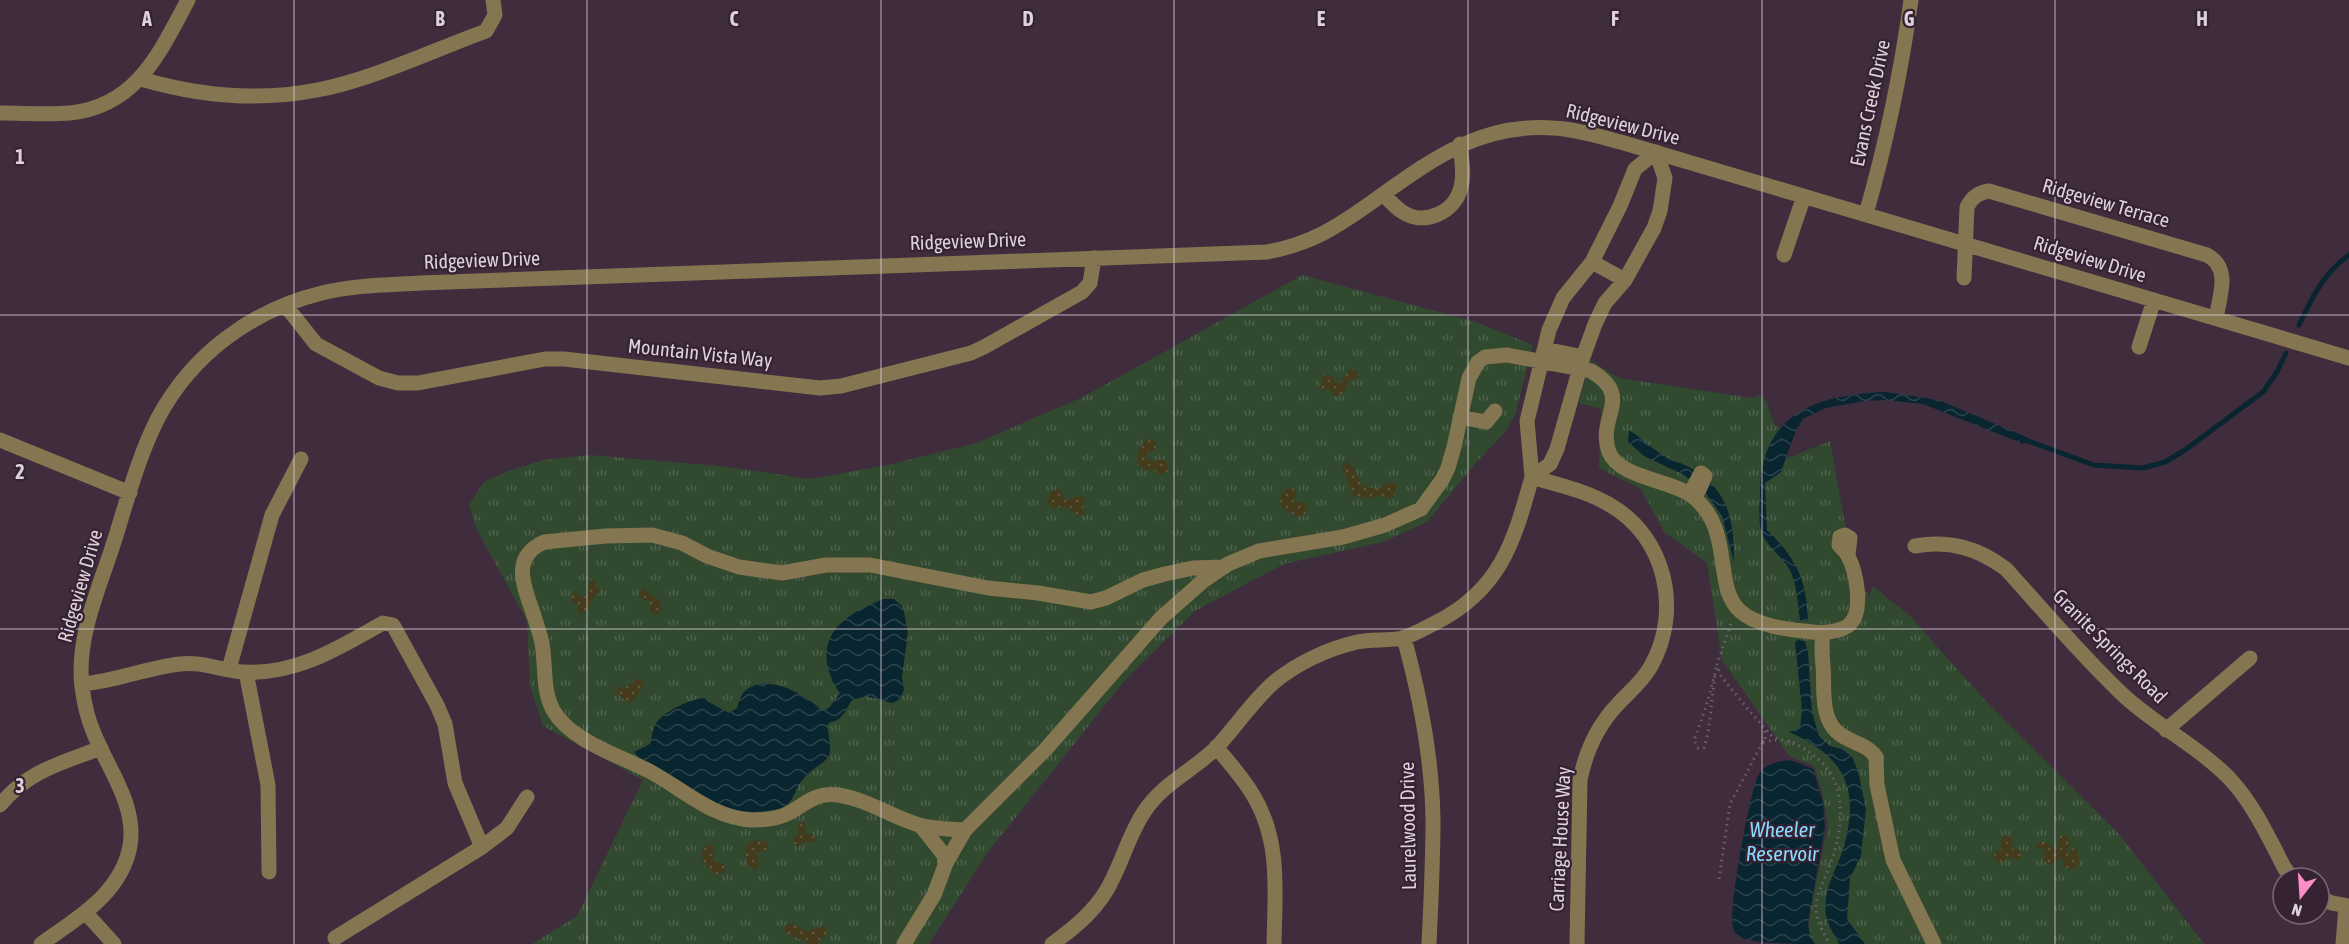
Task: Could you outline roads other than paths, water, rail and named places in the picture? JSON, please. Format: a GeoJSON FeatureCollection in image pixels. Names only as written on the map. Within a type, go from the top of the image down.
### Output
{"type":"FeatureCollection","features":[{"type":"Feature","properties":{"kind":"street"},"geometry":{"type":"LineString","coordinates":[[0,113],[69,113],[88,110],[124,93],[154,62],[188,0]]}},
{"type":"Feature","properties":{"kind":"street"},"geometry":{"type":"LineString","coordinates":[[141,78],[177,89],[215,95],[253,97],[319,90],[356,80],[486,31],[495,15],[493,0]]}},
{"type":"Feature","properties":{"kind":"street","name":"Evans Creek Drive"},"geometry":{"type":"LineString","coordinates":[[1866,214],[1899,81],[1911,0]]}},
{"type":"Feature","properties":{"kind":"street","name":"Ridgeview Drive"},"geometry":{"type":"LineString","coordinates":[[41,944],[104,896],[120,874],[129,848],[131,835],[124,799],[88,718],[82,684],[81,661],[85,634],[130,493],[158,419],[189,373],[218,343],[262,314],[285,304],[322,293],[386,285],[1242,253],[1286,248],[1304,243],[1335,229],[1437,157],[1460,144],[1482,136],[1517,129],[1554,128],[1597,136],[1656,152],[2349,358]]}},
{"type":"Feature","properties":{"kind":"street"},"geometry":{"type":"LineString","coordinates":[[1383,194],[1401,212],[1415,217],[1427,218],[1444,211],[1458,197],[1462,185],[1460,144]]}},
{"type":"Feature","properties":{"kind":"street"},"geometry":{"type":"LineString","coordinates":[[1063,941],[1083,920],[1113,880],[1131,833],[1144,811],[1161,791],[1216,747],[1251,704],[1274,683],[1300,664],[1329,651],[1358,642],[1404,638],[1447,617],[1467,603],[1488,582],[1503,561],[1515,537],[1533,477],[1527,421],[1549,330],[1563,298],[1592,262],[1620,206],[1635,169],[1656,152],[1665,178],[1660,211],[1654,228],[1625,280],[1605,303],[1581,362],[1557,448],[1550,465],[1533,477]]}},
{"type":"Feature","properties":{"kind":"street","name":"Ridgeview Terrace"},"geometry":{"type":"LineString","coordinates":[[1966,244],[1967,207],[1971,198],[1980,192],[1989,191],[2001,194],[2207,255],[2221,267],[2223,277],[2216,318]]}},
{"type":"Feature","properties":{"kind":"street"},"geometry":{"type":"LineString","coordinates":[[1784,255],[1804,196]]}},
{"type":"Feature","properties":{"kind":"street"},"geometry":{"type":"LineString","coordinates":[[1964,278],[1966,244]]}},
{"type":"Feature","properties":{"kind":"street","name":"Mountain Vista Way"},"geometry":{"type":"LineString","coordinates":[[285,304],[316,344],[379,378],[398,383],[418,383],[545,359],[564,359],[820,388],[841,386],[971,353],[984,347],[1082,292],[1090,283],[1095,258]]}},
{"type":"Feature","properties":{"kind":"street"},"geometry":{"type":"LineString","coordinates":[[1592,262],[1625,280]]}},
{"type":"Feature","properties":{"kind":"street"},"geometry":{"type":"LineString","coordinates":[[2139,347],[2154,300]]}},
{"type":"Feature","properties":{"kind":"street"},"geometry":{"type":"LineString","coordinates":[[904,944],[934,895],[945,864],[964,830],[1045,750],[1161,618],[1203,581],[1224,567],[1259,551],[1323,541],[1385,525],[1421,509],[1448,468],[1469,378],[1478,362],[1494,354],[1543,355],[1581,362],[1611,386],[1613,393],[1607,436],[1609,451],[1615,461],[1630,470],[1694,490],[1714,524],[1722,546],[1728,590],[1733,602],[1741,611],[1768,624],[1791,630],[1823,633],[1850,624],[1855,615],[1858,593],[1848,555]]}},
{"type":"Feature","properties":{"kind":"street"},"geometry":{"type":"LineString","coordinates":[[1460,417],[1486,422],[1492,418],[1495,411]]}},
{"type":"Feature","properties":{"kind":"street"},"geometry":{"type":"LineString","coordinates":[[0,440],[130,493]]}},
{"type":"Feature","properties":{"kind":"street"},"geometry":{"type":"LineString","coordinates":[[229,669],[272,514],[301,459]]}},
{"type":"Feature","properties":{"kind":"street","name":"Carriage House Way"},"geometry":{"type":"LineString","coordinates":[[1533,477],[1589,495],[1611,505],[1630,520],[1646,538],[1656,556],[1664,577],[1667,599],[1666,623],[1661,645],[1651,667],[1637,686],[1605,718],[1593,736],[1585,757],[1580,780],[1577,944]]}},
{"type":"Feature","properties":{"kind":"street"},"geometry":{"type":"LineString","coordinates":[[964,830],[921,826],[852,799],[824,794],[814,796],[780,817],[753,820],[732,816],[707,807],[655,774],[581,737],[561,720],[550,703],[542,643],[522,572],[524,559],[529,551],[544,542],[606,536],[652,535],[682,543],[706,556],[739,567],[782,573],[826,566],[870,565],[988,588],[1091,602],[1120,592],[1143,580],[1165,574],[1193,568],[1224,567]]}},
{"type":"Feature","properties":{"kind":"street","name":"Granite Springs Road"},"geometry":{"type":"LineString","coordinates":[[1915,546],[1933,543],[1954,544],[1990,557],[2006,569],[2124,696],[2166,730],[2209,760],[2230,779],[2248,802],[2283,866]]}},
{"type":"Feature","properties":{"kind":"street"},"geometry":{"type":"LineString","coordinates":[[82,684],[104,682],[140,671],[182,663],[208,664],[261,673],[284,669],[312,662],[384,623],[393,626],[437,705],[445,724],[455,783],[482,847]]}},
{"type":"Feature","properties":{"kind":"street"},"geometry":{"type":"LineString","coordinates":[[1823,633],[1821,646],[1826,714],[1834,729],[1867,748],[1876,757],[1877,785],[1890,850],[1934,944]]}},
{"type":"Feature","properties":{"kind":"street","name":"Laurelwood Drive"},"geometry":{"type":"LineString","coordinates":[[1404,638],[1411,662],[1429,759],[1433,819],[1429,944]]}},
{"type":"Feature","properties":{"kind":"street"},"geometry":{"type":"LineString","coordinates":[[2166,730],[2250,658]]}},
{"type":"Feature","properties":{"kind":"street"},"geometry":{"type":"LineString","coordinates":[[246,672],[268,785],[269,872]]}},
{"type":"Feature","properties":{"kind":"street"},"geometry":{"type":"LineString","coordinates":[[1216,747],[1252,793],[1264,815],[1272,839],[1276,864],[1274,944]]}},
{"type":"Feature","properties":{"kind":"street"},"geometry":{"type":"LineString","coordinates":[[0,805],[10,793],[41,771],[100,748]]}},
{"type":"Feature","properties":{"kind":"street"},"geometry":{"type":"LineString","coordinates":[[335,938],[482,847],[507,828],[527,797]]}},
{"type":"Feature","properties":{"kind":"street"},"geometry":{"type":"LineString","coordinates":[[921,826],[944,855],[945,864]]}},
{"type":"Feature","properties":{"kind":"street"},"geometry":{"type":"LineString","coordinates":[[2331,901],[2348,906],[2343,944]]}},
{"type":"Feature","properties":{"kind":"street"},"geometry":{"type":"LineString","coordinates":[[85,912],[114,944]]}},
{"type":"Feature","properties":{"kind":"water"},"geometry":{"type":"Polygon","coordinates":[[[1886,392],[1938,400],[2029,438],[2024,444],[1923,404],[1886,400],[1826,408],[1803,419],[1796,430],[1781,472],[1765,483],[1767,530],[1786,550],[1798,571],[1805,593],[1808,621],[1800,620],[1792,575],[1763,536],[1760,526],[1763,466],[1770,444],[1782,427],[1797,414],[1816,404],[1837,398],[1886,392]]]}},
{"type":"Feature","properties":{"kind":"water"},"geometry":{"type":"Polygon","coordinates":[[[1629,430],[1666,457],[1689,467],[1713,485],[1721,496],[1730,519],[1734,562],[1722,516],[1702,488],[1684,475],[1644,456],[1628,442],[1629,430]]]}},
{"type":"Feature","properties":{"kind":"water"},"geometry":{"type":"Polygon","coordinates":[[[883,599],[894,599],[903,607],[908,633],[902,677],[904,690],[899,700],[892,703],[866,696],[852,700],[838,720],[827,725],[830,747],[828,758],[804,778],[793,797],[783,807],[748,812],[731,808],[700,794],[640,759],[634,752],[650,744],[654,727],[659,720],[678,707],[693,700],[705,698],[729,713],[737,708],[745,691],[754,686],[775,684],[797,692],[822,711],[829,708],[840,693],[832,681],[828,668],[828,643],[833,632],[850,616],[883,599]]]}},
{"type":"Feature","properties":{"kind":"water"},"geometry":{"type":"Polygon","coordinates":[[[1805,641],[1808,652],[1812,712],[1819,736],[1830,746],[1842,749],[1852,757],[1858,771],[1866,809],[1861,856],[1850,878],[1847,919],[1865,944],[1839,944],[1827,919],[1826,897],[1848,828],[1849,792],[1844,777],[1824,752],[1789,732],[1800,728],[1802,710],[1795,642],[1805,641]]]}},
{"type":"Feature","properties":{"kind":"water","name":"Wheeler Reservoir"},"geometry":{"type":"Polygon","coordinates":[[[1791,760],[1813,769],[1823,802],[1825,827],[1808,923],[1810,936],[1815,944],[1752,941],[1738,936],[1733,928],[1732,917],[1737,876],[1755,785],[1759,774],[1765,767],[1791,760]]]}},
{"type":"Feature","properties":{"kind":"waterway"},"geometry":{"type":"LineString","coordinates":[[2299,325],[2314,295],[2326,278],[2349,255]]}},
{"type":"Feature","properties":{"kind":"waterway"},"geometry":{"type":"LineString","coordinates":[[2020,438],[2094,465],[2143,468],[2165,462],[2185,450],[2263,392],[2277,372],[2286,353]]}}]}
